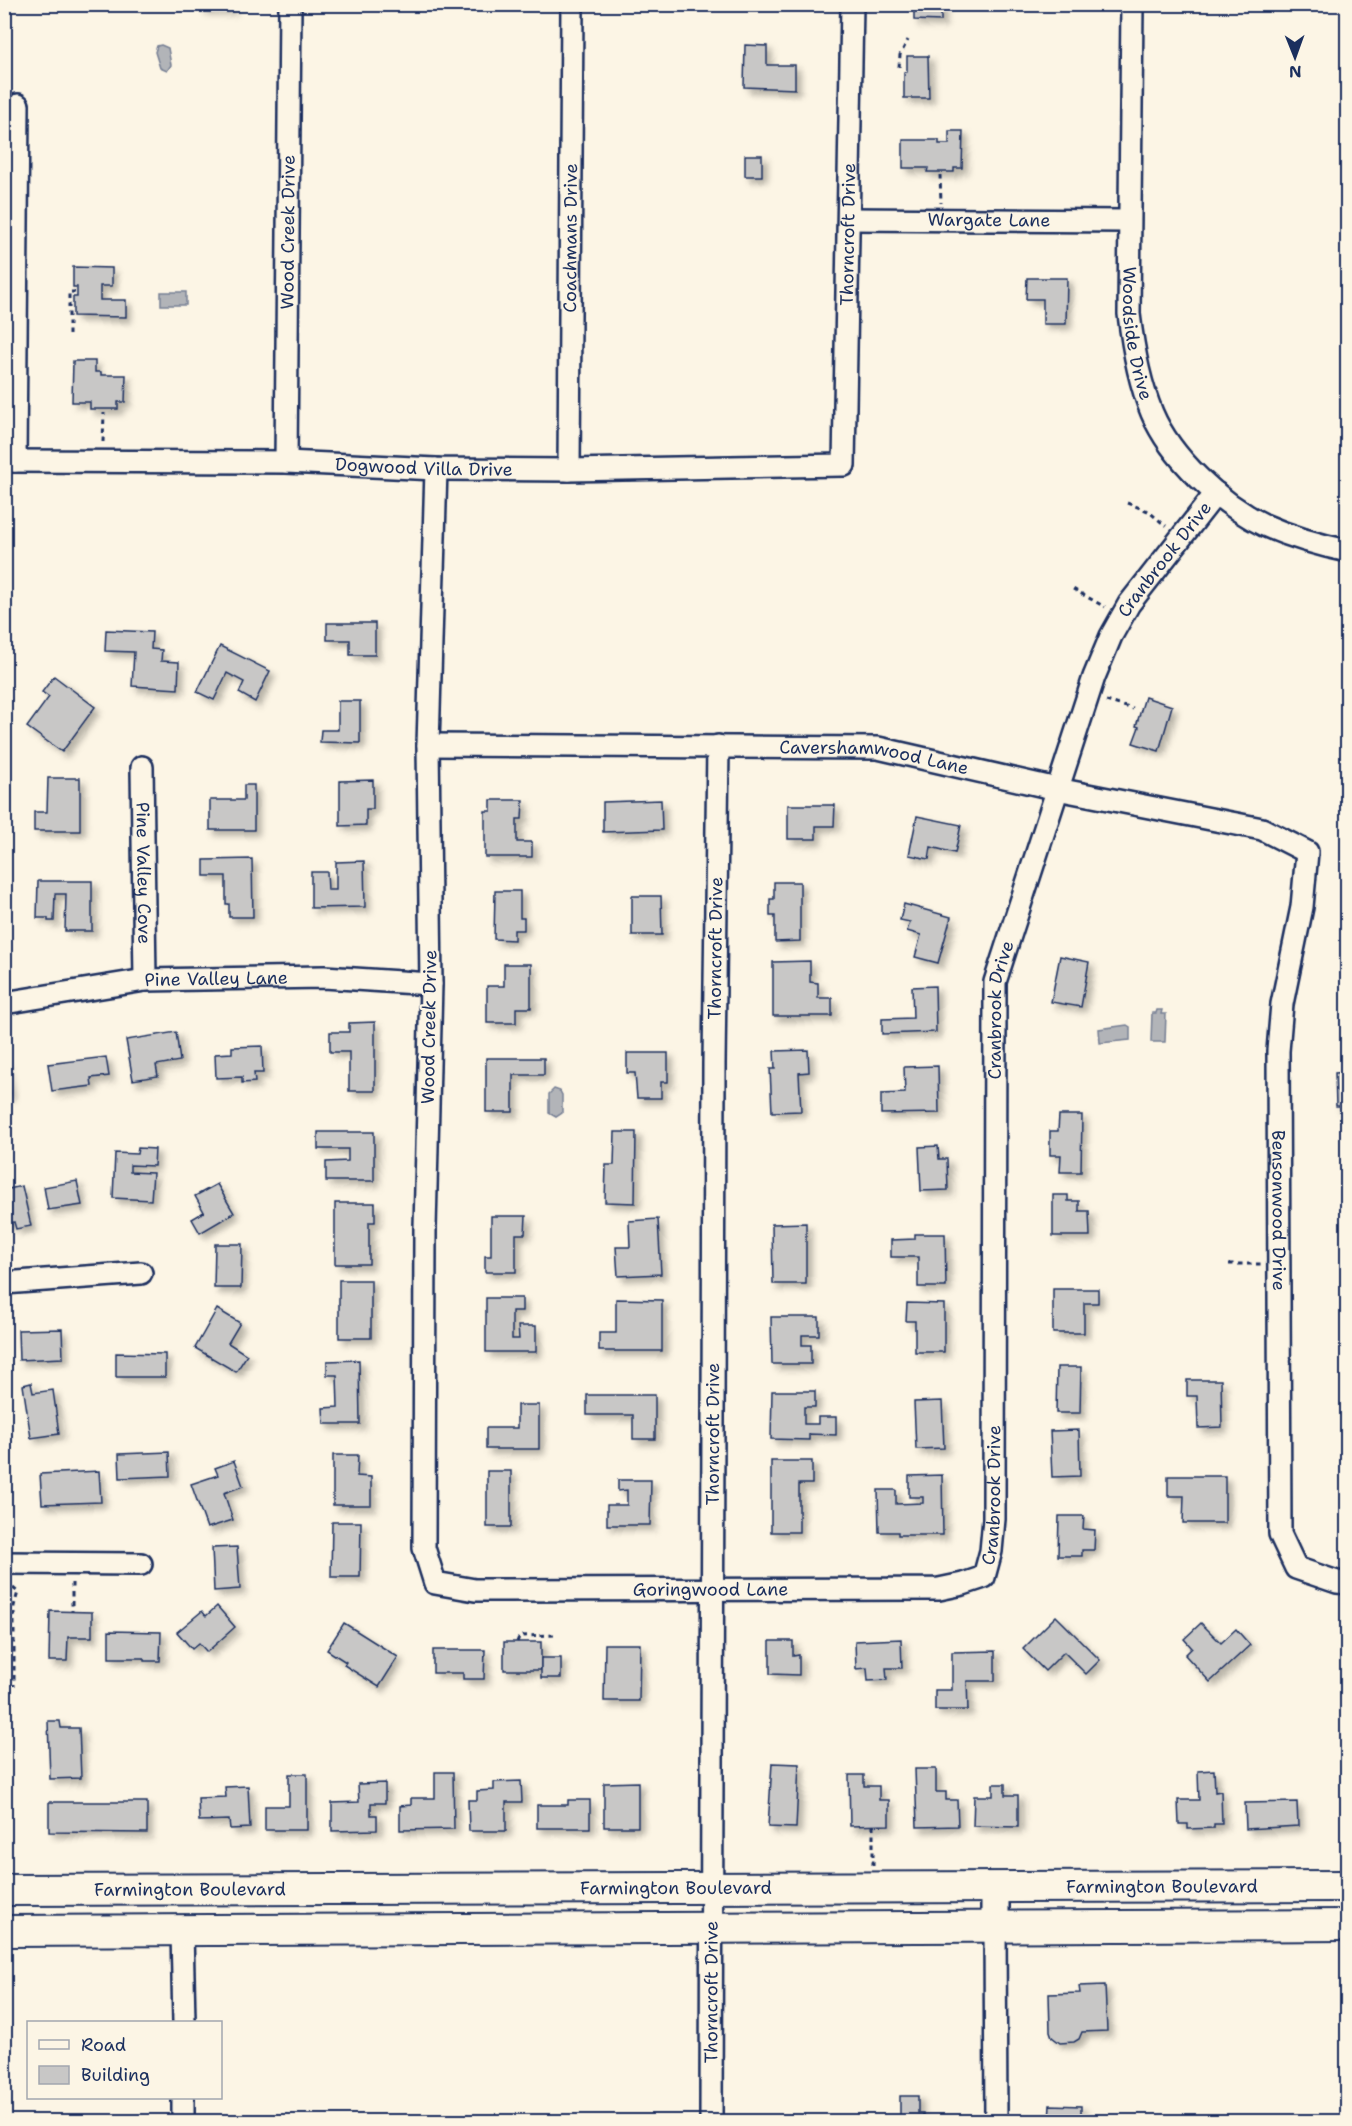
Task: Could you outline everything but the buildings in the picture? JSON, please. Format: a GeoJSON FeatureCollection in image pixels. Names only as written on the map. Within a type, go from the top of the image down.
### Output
{"type":"FeatureCollection","features":[{"type":"Feature","properties":{"kind":"main road","name":"Farmington Boulevard"},"geometry":{"type":"LineString","coordinates":[[4,1890],[1347,1886]]}},
{"type":"Feature","properties":{"kind":"main road"},"geometry":{"type":"LineString","coordinates":[[4,1931],[1347,1925]]}},
{"type":"Feature","properties":{"kind":"street","name":"Wood Creek Drive"},"geometry":{"type":"LineString","coordinates":[[286,462],[290,4]]}},
{"type":"Feature","properties":{"kind":"street","name":"Coachmans Drive"},"geometry":{"type":"LineString","coordinates":[[569,470],[572,4]]}},
{"type":"Feature","properties":{"kind":"street","name":"Thorncroft Drive"},"geometry":{"type":"LineString","coordinates":[[843,465],[852,4]]}},
{"type":"Feature","properties":{"kind":"street","name":"Woodside Drive"},"geometry":{"type":"LineString","coordinates":[[1132,4],[1129,314],[1135,357],[1152,413],[1164,436],[1181,458],[1216,493],[1265,525],[1304,540],[1347,551]]}},
{"type":"Feature","properties":{"kind":"street"},"geometry":{"type":"LineString","coordinates":[[10,461],[18,105]]}},
{"type":"Feature","properties":{"kind":"street","name":"Wargate Lane"},"geometry":{"type":"LineString","coordinates":[[849,219],[1129,221]]}},
{"type":"Feature","properties":{"kind":"street","name":"Dogwood Villa Drive"},"geometry":{"type":"LineString","coordinates":[[10,461],[286,462],[436,469],[569,470],[843,465]]}},
{"type":"Feature","properties":{"kind":"street","name":"Wood Creek Drive"},"geometry":{"type":"LineString","coordinates":[[435,1583],[424,1548],[425,1228],[431,984],[428,745],[436,469]]}},
{"type":"Feature","properties":{"kind":"street","name":"Cranbrook Drive"},"geometry":{"type":"LineString","coordinates":[[984,1576],[991,1551],[994,1519],[995,982],[1088,696],[1111,636],[1129,604],[1216,493]]}},
{"type":"Feature","properties":{"kind":"street","name":"Cavershamwood Lane"},"geometry":{"type":"LineString","coordinates":[[428,745],[878,748],[1057,789],[1262,829],[1307,852]]}},
{"type":"Feature","properties":{"kind":"street","name":"Thorncroft Drive"},"geometry":{"type":"LineString","coordinates":[[711,2121],[714,1075],[718,746]]}},
{"type":"Feature","properties":{"kind":"street","name":"Pine Valley Cove"},"geometry":{"type":"LineString","coordinates":[[142,767],[145,980]]}},
{"type":"Feature","properties":{"kind":"street","name":"Bensonwood Drive"},"geometry":{"type":"LineString","coordinates":[[1307,852],[1302,907],[1282,1004],[1278,1051],[1280,1534],[1296,1568],[1337,1582],[1347,1583]]}},
{"type":"Feature","properties":{"kind":"street","name":"Pine Valley Lane"},"geometry":{"type":"LineString","coordinates":[[4,1003],[145,980],[324,977],[431,984]]}},
{"type":"Feature","properties":{"kind":"street"},"geometry":{"type":"LineString","coordinates":[[4,1283],[141,1273]]}},
{"type":"Feature","properties":{"kind":"street"},"geometry":{"type":"LineString","coordinates":[[4,1563],[141,1564]]}},
{"type":"Feature","properties":{"kind":"street","name":"Goringwood Lane"},"geometry":{"type":"LineString","coordinates":[[435,1583],[475,1590],[939,1589],[963,1584],[984,1576]]}},
{"type":"Feature","properties":{"kind":"street"},"geometry":{"type":"LineString","coordinates":[[995,1888],[996,2121]]}},
{"type":"Feature","properties":{"kind":"street"},"geometry":{"type":"LineString","coordinates":[[182,1931],[184,2021]]}},
{"type":"Feature","properties":{"kind":"street"},"geometry":{"type":"LineString","coordinates":[[183,2099],[183,2121]]}},
{"type":"Feature","properties":{"kind":"path"},"geometry":{"type":"LineString","coordinates":[[907,4],[907,11]]}},
{"type":"Feature","properties":{"kind":"path"},"geometry":{"type":"LineString","coordinates":[[899,67],[900,55],[908,40]]}},
{"type":"Feature","properties":{"kind":"path"},"geometry":{"type":"LineString","coordinates":[[940,175],[941,219]]}},
{"type":"Feature","properties":{"kind":"path"},"geometry":{"type":"LineString","coordinates":[[69,335],[69,292],[75,292]]}},
{"type":"Feature","properties":{"kind":"path"},"geometry":{"type":"LineString","coordinates":[[103,461],[104,414]]}},
{"type":"Feature","properties":{"kind":"path"},"geometry":{"type":"LineString","coordinates":[[1126,503],[1148,511],[1180,538]]}},
{"type":"Feature","properties":{"kind":"path"},"geometry":{"type":"LineString","coordinates":[[1073,589],[1122,617]]}},
{"type":"Feature","properties":{"kind":"path"},"geometry":{"type":"LineString","coordinates":[[1088,696],[1134,709]]}},
{"type":"Feature","properties":{"kind":"path"},"geometry":{"type":"LineString","coordinates":[[1229,1264],[1265,1263]]}},
{"type":"Feature","properties":{"kind":"path"},"geometry":{"type":"LineString","coordinates":[[72,1577],[72,1611]]}},
{"type":"Feature","properties":{"kind":"path"},"geometry":{"type":"LineString","coordinates":[[13,1588],[18,1592],[14,1606],[14,1686]]}},
{"type":"Feature","properties":{"kind":"path"},"geometry":{"type":"LineString","coordinates":[[517,1642],[519,1637],[554,1635]]}},
{"type":"Feature","properties":{"kind":"path"},"geometry":{"type":"LineString","coordinates":[[873,1826],[873,1868]]}},
{"type":"Feature","properties":{"kind":"shaded area"},"geometry":{"type":"Polygon","coordinates":[[[157,46],[168,48],[171,65],[167,71],[160,68],[155,52],[157,46]]]}},
{"type":"Feature","properties":{"kind":"shaded area"},"geometry":{"type":"Polygon","coordinates":[[[161,292],[186,292],[186,305],[161,305],[161,292]]]}},
{"type":"Feature","properties":{"kind":"shaded area"},"geometry":{"type":"Polygon","coordinates":[[[1157,1010],[1162,1010],[1161,1014],[1166,1014],[1165,1042],[1151,1042],[1152,1013],[1156,1013],[1157,1010]]]}},
{"type":"Feature","properties":{"kind":"shaded area"},"geometry":{"type":"Polygon","coordinates":[[[1127,1025],[1130,1027],[1130,1040],[1100,1043],[1099,1029],[1127,1025]]]}},
{"type":"Feature","properties":{"kind":"shaded area"},"geometry":{"type":"Polygon","coordinates":[[[554,1089],[560,1091],[562,1095],[562,1113],[556,1117],[549,1113],[549,1094],[554,1089]]]}}]}
